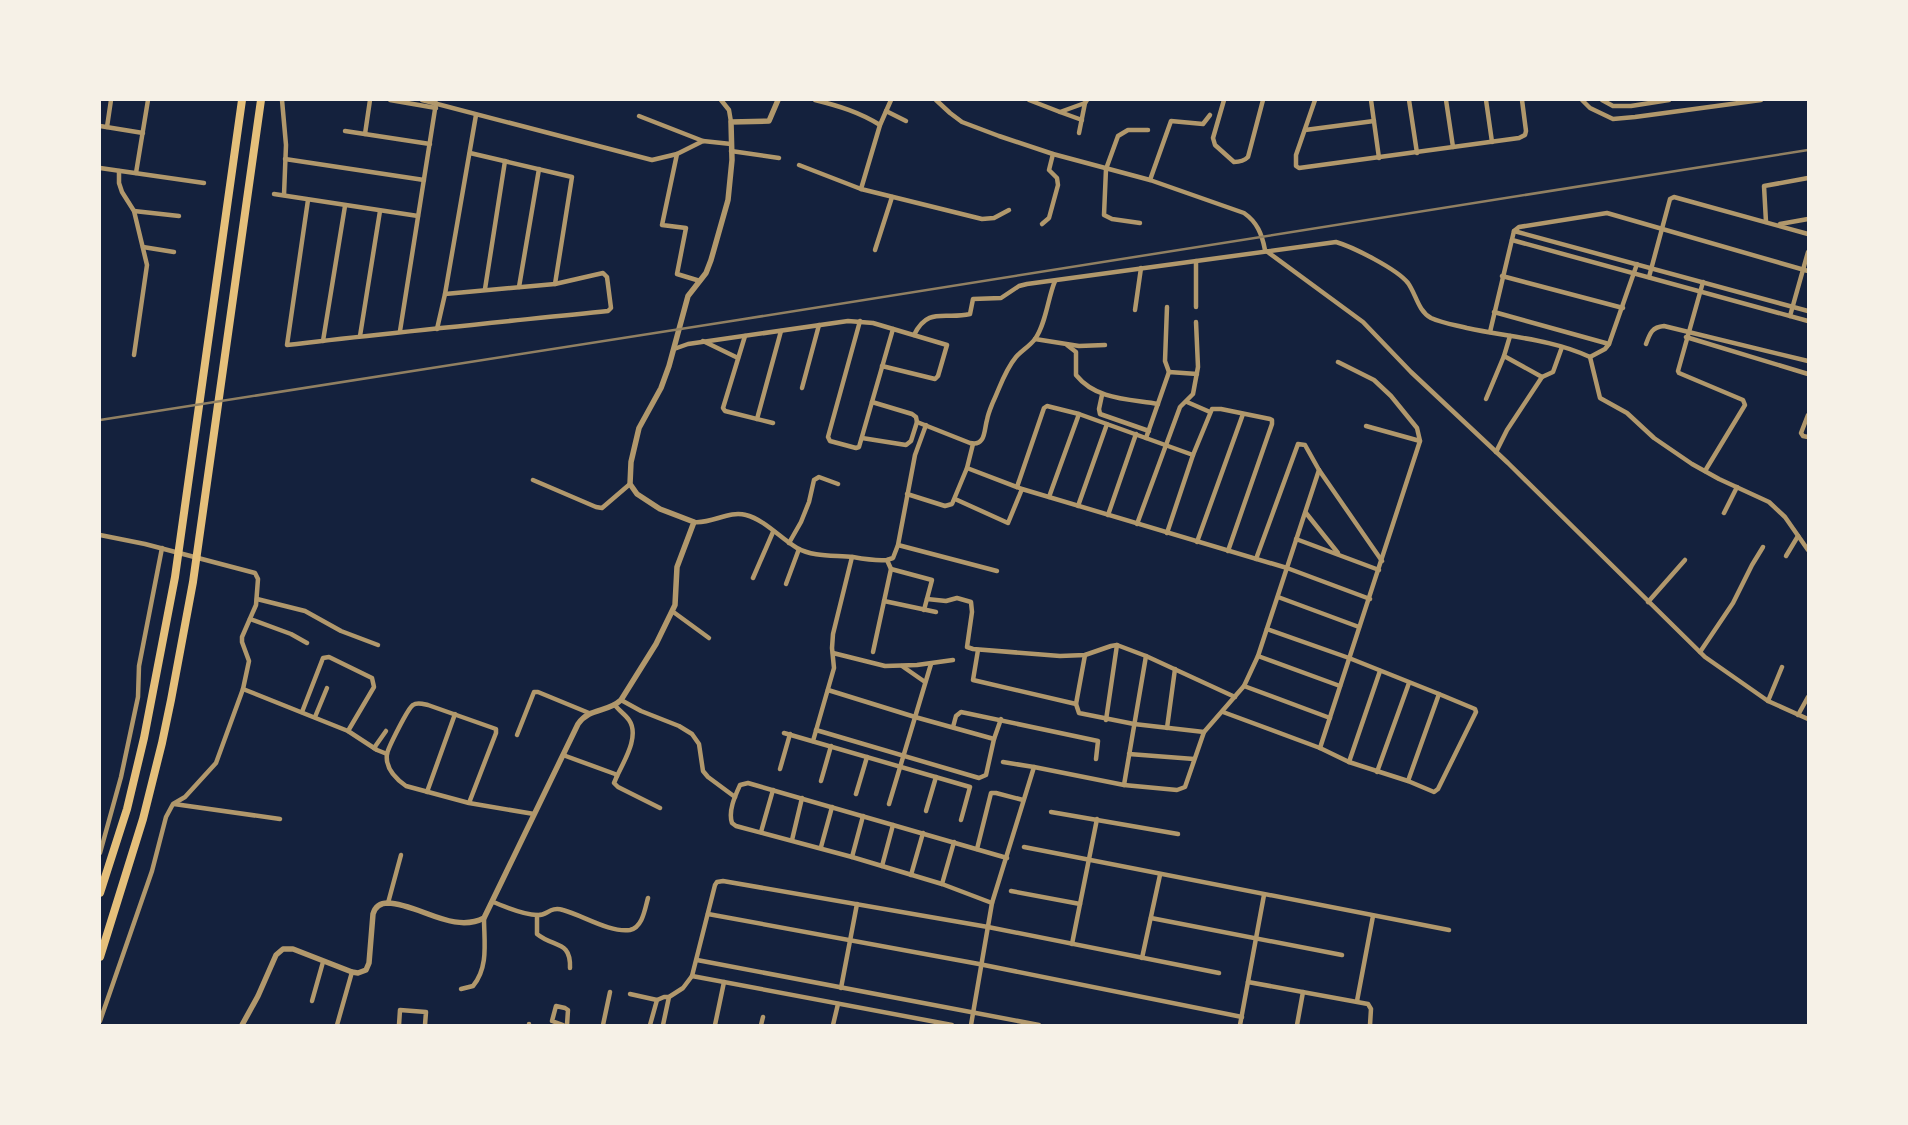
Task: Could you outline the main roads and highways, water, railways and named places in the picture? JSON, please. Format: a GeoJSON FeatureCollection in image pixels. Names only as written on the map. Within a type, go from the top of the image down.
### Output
{"type":"FeatureCollection","features":[{"type":"Feature","properties":{"kind":"highway"},"geometry":{"type":"LineString","coordinates":[[100,893],[127,809],[144,738],[175,577],[242,100]]}},
{"type":"Feature","properties":{"kind":"highway"},"geometry":{"type":"LineString","coordinates":[[100,962],[143,819],[171,700],[193,582],[261,100]]}},
{"type":"Feature","properties":{"kind":"railway"},"geometry":{"type":"LineString","coordinates":[[100,420],[1808,150]]}}]}
